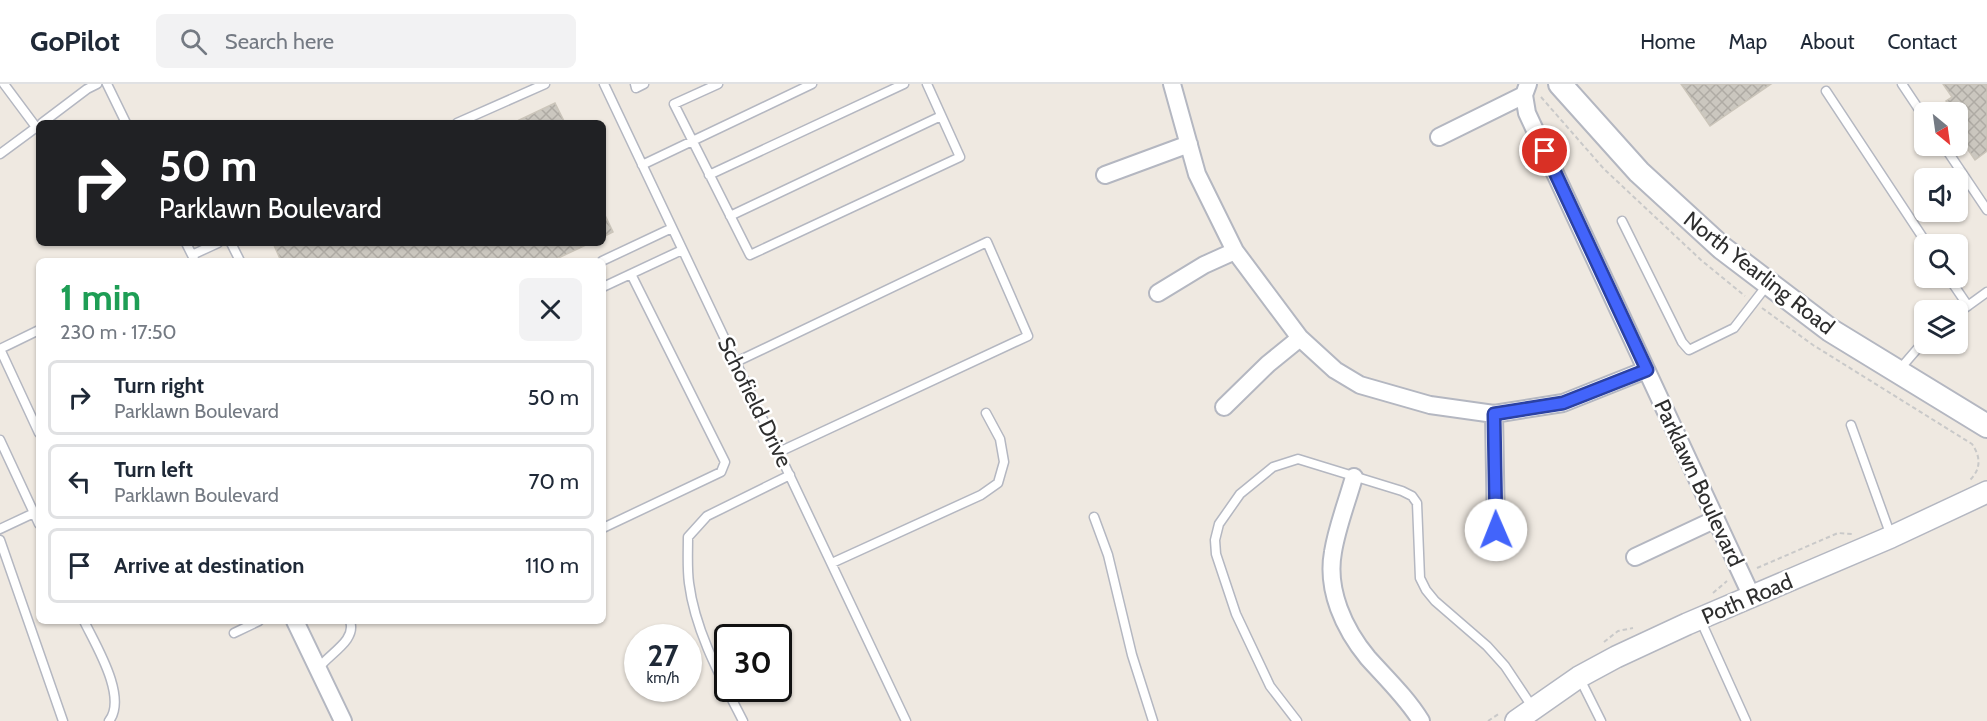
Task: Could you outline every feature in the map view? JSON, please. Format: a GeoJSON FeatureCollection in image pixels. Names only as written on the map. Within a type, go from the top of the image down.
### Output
{"type":"FeatureCollection","features":[{"type":"Feature","properties":{"kind":"main road","name":"North Yearling Road"},"geometry":{"type":"LineString","coordinates":[[1560,84],[1639,172],[1722,248],[1830,330],[1987,426]]}},
{"type":"Feature","properties":{"kind":"street","name":"Parklawn Boulevard"},"geometry":{"type":"LineString","coordinates":[[1172,84],[1197,174],[1235,251],[1299,338],[1335,370],[1360,385],[1430,405],[1494,414],[1563,403],[1647,370]]}},
{"type":"Feature","properties":{"kind":"street","name":"Parklawn Boulevard"},"geometry":{"type":"LineString","coordinates":[[1526,88],[1527,113],[1752,597]]}},
{"type":"Feature","properties":{"kind":"street"},"geometry":{"type":"LineString","coordinates":[[1439,137],[1526,88]]}},
{"type":"Feature","properties":{"kind":"street"},"geometry":{"type":"LineString","coordinates":[[1105,175],[1188,144]]}},
{"type":"Feature","properties":{"kind":"street"},"geometry":{"type":"LineString","coordinates":[[1158,293],[1204,265],[1235,251]]}},
{"type":"Feature","properties":{"kind":"street"},"geometry":{"type":"LineString","coordinates":[[1224,406],[1299,338]]}},
{"type":"Feature","properties":{"kind":"street"},"geometry":{"type":"LineString","coordinates":[[1494,414],[1496,530]]}},
{"type":"Feature","properties":{"kind":"street"},"geometry":{"type":"LineString","coordinates":[[1354,477],[1333,552],[1331,571],[1335,597],[1348,630],[1421,721]]}},
{"type":"Feature","properties":{"kind":"street","name":"Poth Road"},"geometry":{"type":"LineString","coordinates":[[1516,721],[1529,702],[1704,609],[1752,597],[1891,537],[1987,492]]}},
{"type":"Feature","properties":{"kind":"street"},"geometry":{"type":"LineString","coordinates":[[1635,558],[1716,519]]}},
{"type":"Feature","properties":{"kind":"street"},"geometry":{"type":"LineString","coordinates":[[296,624],[343,721]]}},
{"type":"Feature","properties":{"kind":"lane"},"geometry":{"type":"LineString","coordinates":[[3,84],[36,122]]}},
{"type":"Feature","properties":{"kind":"lane"},"geometry":{"type":"LineString","coordinates":[[46,120],[97,84]]}},
{"type":"Feature","properties":{"kind":"lane"},"geometry":{"type":"LineString","coordinates":[[107,84],[125,120]]}},
{"type":"Feature","properties":{"kind":"lane"},"geometry":{"type":"LineString","coordinates":[[465,120],[545,84]]}},
{"type":"Feature","properties":{"kind":"lane","name":"Schofield Drive"},"geometry":{"type":"LineString","coordinates":[[604,84],[906,721]]}},
{"type":"Feature","properties":{"kind":"lane"},"geometry":{"type":"LineString","coordinates":[[635,84],[636,88],[644,84]]}},
{"type":"Feature","properties":{"kind":"lane"},"geometry":{"type":"LineString","coordinates":[[718,84],[674,104],[750,255],[960,157],[927,84]]}},
{"type":"Feature","properties":{"kind":"lane"},"geometry":{"type":"LineString","coordinates":[[642,165],[812,84]]}},
{"type":"Feature","properties":{"kind":"lane"},"geometry":{"type":"LineString","coordinates":[[709,175],[903,84]]}},
{"type":"Feature","properties":{"kind":"lane"},"geometry":{"type":"LineString","coordinates":[[1902,84],[1914,102]]}},
{"type":"Feature","properties":{"kind":"lane"},"geometry":{"type":"LineString","coordinates":[[1826,91],[1920,234]]}},
{"type":"Feature","properties":{"kind":"lane"},"geometry":{"type":"LineString","coordinates":[[730,216],[941,116]]}},
{"type":"Feature","properties":{"kind":"lane"},"geometry":{"type":"LineString","coordinates":[[0,154],[36,127]]}},
{"type":"Feature","properties":{"kind":"lane"},"geometry":{"type":"LineString","coordinates":[[1951,156],[1987,210]]}},
{"type":"Feature","properties":{"kind":"lane"},"geometry":{"type":"LineString","coordinates":[[1622,220],[1682,342],[1689,350],[1734,328],[1768,284]]}},
{"type":"Feature","properties":{"kind":"lane"},"geometry":{"type":"LineString","coordinates":[[606,259],[672,228]]}},
{"type":"Feature","properties":{"kind":"lane"},"geometry":{"type":"LineString","coordinates":[[736,362],[987,242],[1028,336],[779,452]]}},
{"type":"Feature","properties":{"kind":"lane"},"geometry":{"type":"LineString","coordinates":[[194,258],[213,246]]}},
{"type":"Feature","properties":{"kind":"lane"},"geometry":{"type":"LineString","coordinates":[[606,286],[682,250]]}},
{"type":"Feature","properties":{"kind":"lane"},"geometry":{"type":"LineString","coordinates":[[606,527],[721,472],[725,462],[631,274]]}},
{"type":"Feature","properties":{"kind":"lane"},"geometry":{"type":"LineString","coordinates":[[1968,306],[1987,292]]}},
{"type":"Feature","properties":{"kind":"lane"},"geometry":{"type":"LineString","coordinates":[[36,331],[0,349],[36,427]]}},
{"type":"Feature","properties":{"kind":"lane"},"geometry":{"type":"LineString","coordinates":[[1898,372],[1914,353]]}},
{"type":"Feature","properties":{"kind":"lane"},"geometry":{"type":"LineString","coordinates":[[832,563],[981,495],[998,483],[1004,462],[1000,439],[986,413]]}},
{"type":"Feature","properties":{"kind":"lane"},"geometry":{"type":"LineString","coordinates":[[1851,425],[1891,537]]}},
{"type":"Feature","properties":{"kind":"lane"},"geometry":{"type":"LineString","coordinates":[[0,440],[36,517]]}},
{"type":"Feature","properties":{"kind":"lane"},"geometry":{"type":"LineString","coordinates":[[1297,721],[1270,686],[1248,641],[1223,578],[1216,554],[1215,540],[1220,524],[1240,494],[1273,467],[1298,459],[1412,496],[1417,503],[1420,578],[1426,590],[1435,601],[1487,646],[1505,666],[1529,702]]}},
{"type":"Feature","properties":{"kind":"lane"},"geometry":{"type":"LineString","coordinates":[[743,721],[722,681],[700,626],[689,583],[688,537],[707,516],[790,475]]}},
{"type":"Feature","properties":{"kind":"lane"},"geometry":{"type":"LineString","coordinates":[[0,529],[34,513]]}},
{"type":"Feature","properties":{"kind":"lane"},"geometry":{"type":"LineString","coordinates":[[1094,517],[1108,555],[1132,655],[1153,721]]}},
{"type":"Feature","properties":{"kind":"lane"},"geometry":{"type":"LineString","coordinates":[[0,540],[63,721]]}},
{"type":"Feature","properties":{"kind":"lane"},"geometry":{"type":"LineString","coordinates":[[1704,609],[1746,721]]}},
{"type":"Feature","properties":{"kind":"lane"},"geometry":{"type":"LineString","coordinates":[[85,624],[109,675],[115,700],[113,716],[109,721]]}},
{"type":"Feature","properties":{"kind":"lane"},"geometry":{"type":"LineString","coordinates":[[234,633],[253,624]]}},
{"type":"Feature","properties":{"kind":"lane"},"geometry":{"type":"LineString","coordinates":[[318,669],[349,637],[352,630],[351,624]]}},
{"type":"Feature","properties":{"kind":"lane"},"geometry":{"type":"LineString","coordinates":[[1579,677],[1601,721]]}},
{"type":"Feature","properties":{"kind":"path"},"geometry":{"type":"LineString","coordinates":[[1526,88],[1538,94],[1604,169],[1701,260],[1753,302],[1813,345],[1972,444],[1978,456],[1979,465],[1976,474],[1967,482]]}},
{"type":"Feature","properties":{"kind":"path"},"geometry":{"type":"LineString","coordinates":[[1704,609],[1724,582],[1838,533],[1846,532],[1858,536]]}},
{"type":"Feature","properties":{"kind":"path"},"geometry":{"type":"LineString","coordinates":[[1601,646],[1618,631],[1637,628]]}},
{"type":"Feature","properties":{"kind":"path"},"geometry":{"type":"LineString","coordinates":[[1488,721],[1529,702]]}},
{"type":"Feature","properties":{"kind":"building"},"geometry":{"type":"Polygon","coordinates":[[[1681,84],[1771,84],[1710,126],[1681,84]]]}},
{"type":"Feature","properties":{"kind":"building"},"geometry":{"type":"Polygon","coordinates":[[[1943,84],[1987,84],[1987,151],[1975,160],[1968,150],[1968,102],[1947,102],[1952,97],[1943,84]]]}},
{"type":"Feature","properties":{"kind":"building"},"geometry":{"type":"Polygon","coordinates":[[[555,103],[564,120],[519,120],[555,103]]]}},
{"type":"Feature","properties":{"kind":"building"},"geometry":{"type":"Polygon","coordinates":[[[606,217],[613,232],[606,236],[606,217]]]}},
{"type":"Feature","properties":{"kind":"building"},"geometry":{"type":"Polygon","coordinates":[[[274,246],[584,246],[558,258],[280,258],[274,246]]]}},
{"type":"Feature","properties":{"kind":"route"},"geometry":{"type":"LineString","coordinates":[[1496,530],[1494,414],[1563,403],[1647,370],[1545,151]]}}]}
